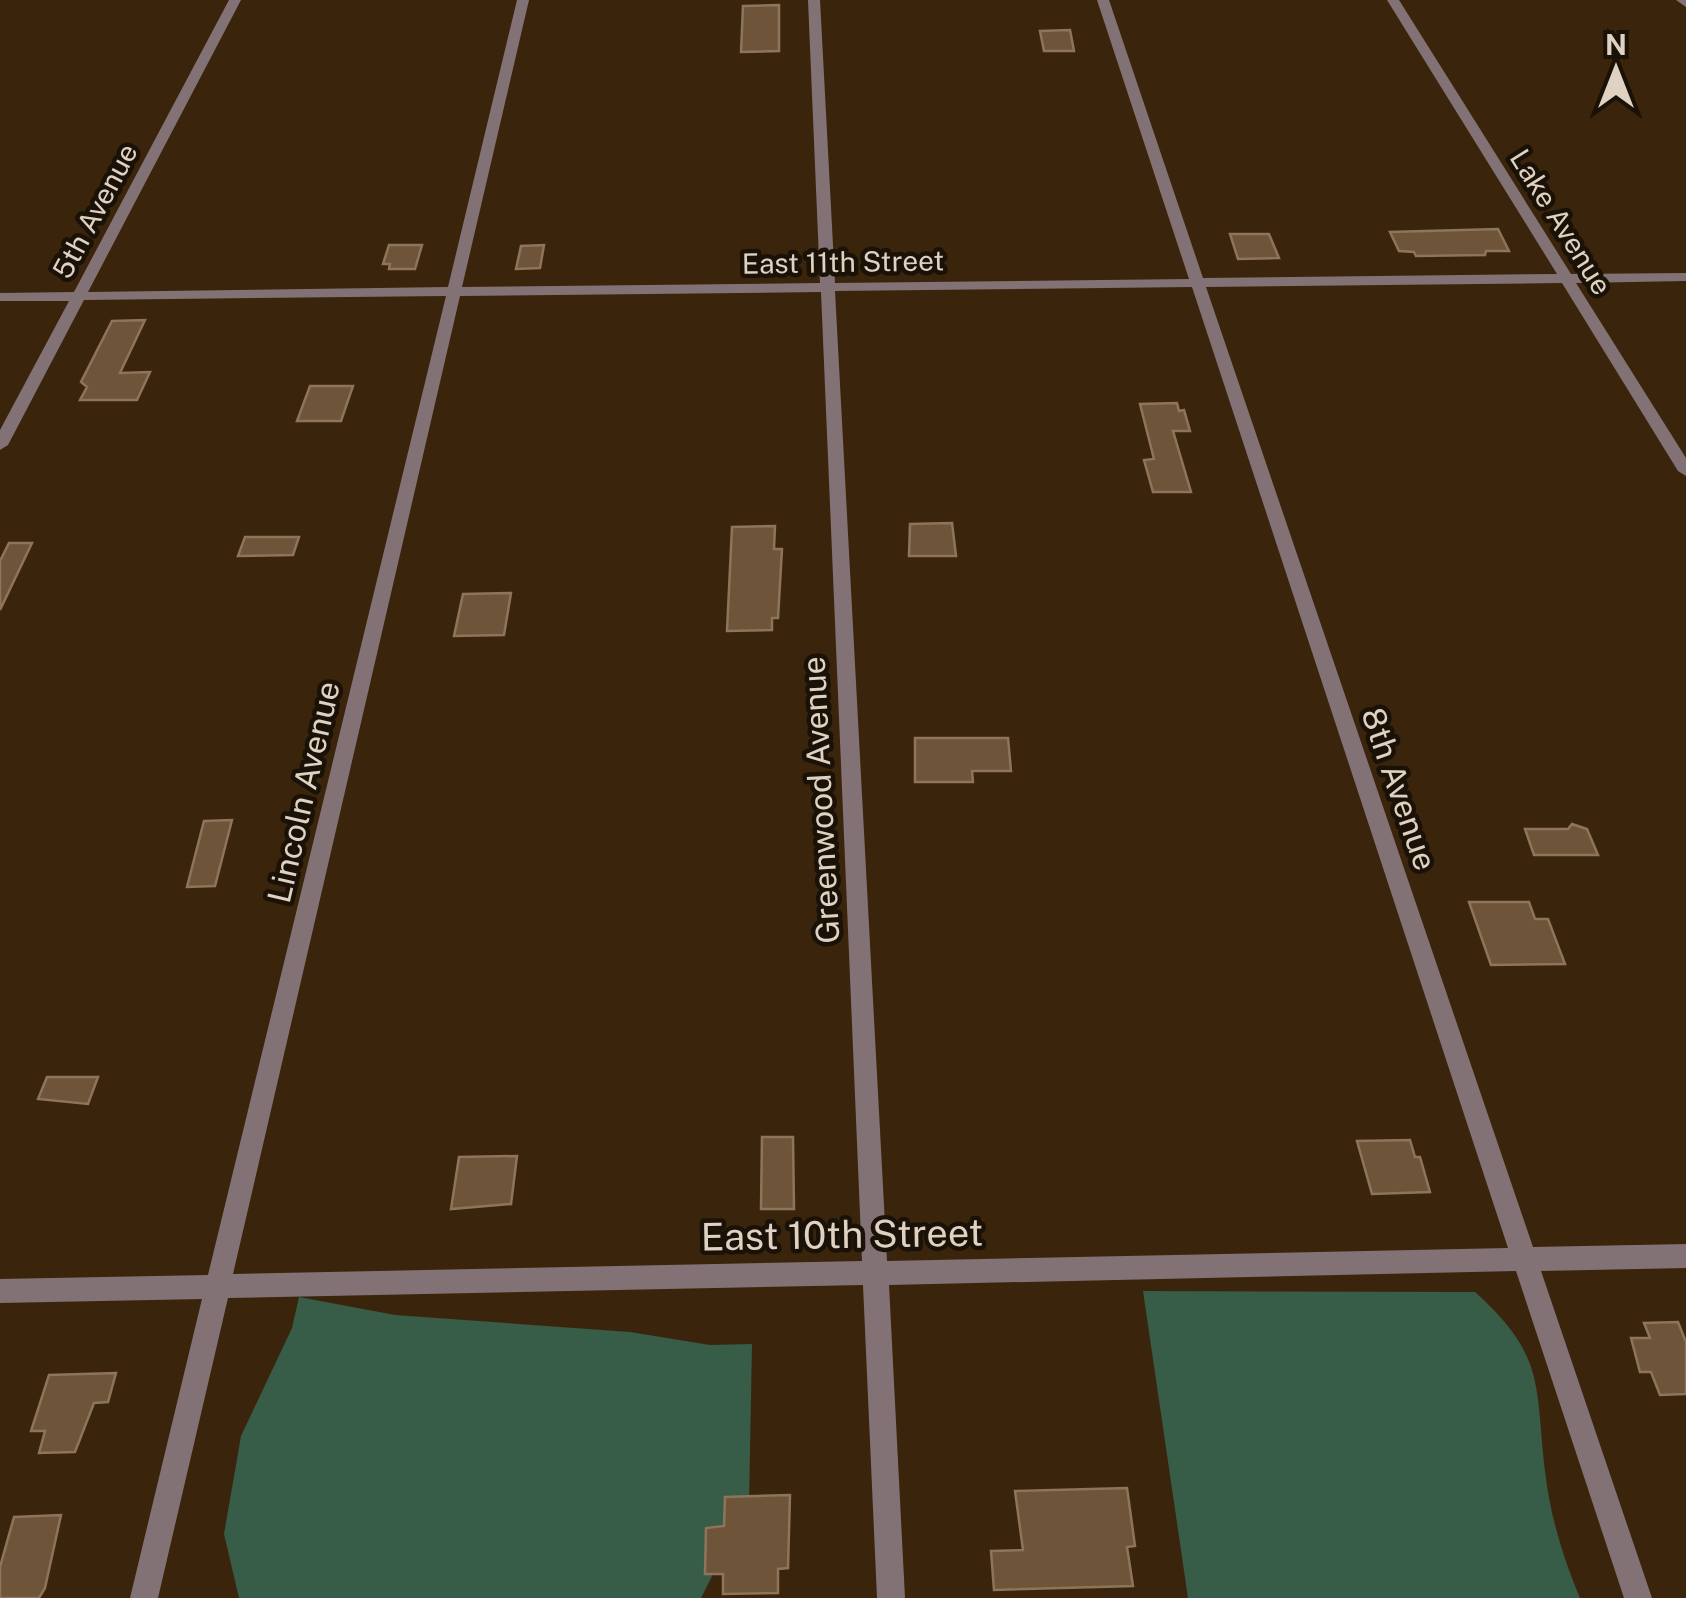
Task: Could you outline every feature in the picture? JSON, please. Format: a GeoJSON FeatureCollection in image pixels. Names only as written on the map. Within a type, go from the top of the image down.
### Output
{"type":"FeatureCollection","features":[{"type":"Feature","properties":{"kind":"street","name":"5th Avenue"},"geometry":{"type":"LineString","coordinates":[[0,445],[234,0]]}},
{"type":"Feature","properties":{"kind":"street","name":"Lincoln Avenue"},"geometry":{"type":"LineString","coordinates":[[144,1598],[523,0]]}},
{"type":"Feature","properties":{"kind":"street","name":"Greenwood Avenue"},"geometry":{"type":"LineString","coordinates":[[814,0],[891,1598]]}},
{"type":"Feature","properties":{"kind":"street","name":"8th Avenue"},"geometry":{"type":"LineString","coordinates":[[1103,0],[1638,1598]]}},
{"type":"Feature","properties":{"kind":"street","name":"Lake Avenue"},"geometry":{"type":"LineString","coordinates":[[1393,0],[1686,472]]}},
{"type":"Feature","properties":{"kind":"street","name":"East 11th Street"},"geometry":{"type":"LineString","coordinates":[[0,297],[1686,277]]}},
{"type":"Feature","properties":{"kind":"street","name":"East 10th Street"},"geometry":{"type":"LineString","coordinates":[[0,1291],[1686,1256]]}},
{"type":"Feature","properties":{"kind":"green space"},"geometry":{"type":"Polygon","coordinates":[[[1143,1291],[1475,1292],[1514,1335],[1533,1373],[1550,1504],[1580,1598],[1188,1598],[1143,1291]]]}},
{"type":"Feature","properties":{"kind":"green space"},"geometry":{"type":"Polygon","coordinates":[[[299,1297],[395,1315],[630,1332],[710,1345],[752,1344],[749,1503],[701,1598],[239,1598],[224,1534],[241,1436],[292,1328],[299,1297]]]}},
{"type":"Feature","properties":{"kind":"building"},"geometry":{"type":"Polygon","coordinates":[[[779,5],[779,51],[741,52],[743,6],[779,5]]]}},
{"type":"Feature","properties":{"kind":"building"},"geometry":{"type":"Polygon","coordinates":[[[1070,30],[1074,51],[1044,51],[1040,31],[1070,30]]]}},
{"type":"Feature","properties":{"kind":"building"},"geometry":{"type":"Polygon","coordinates":[[[1498,229],[1509,251],[1486,251],[1485,255],[1416,256],[1414,252],[1399,251],[1390,232],[1498,229]]]}},
{"type":"Feature","properties":{"kind":"building"},"geometry":{"type":"Polygon","coordinates":[[[1230,234],[1269,234],[1279,258],[1238,259],[1230,234]]]}},
{"type":"Feature","properties":{"kind":"building"},"geometry":{"type":"Polygon","coordinates":[[[389,245],[422,245],[415,269],[389,269],[390,264],[383,264],[389,245]]]}},
{"type":"Feature","properties":{"kind":"building"},"geometry":{"type":"Polygon","coordinates":[[[544,245],[540,268],[516,269],[521,246],[544,245]]]}},
{"type":"Feature","properties":{"kind":"building"},"geometry":{"type":"Polygon","coordinates":[[[145,320],[120,373],[150,372],[137,400],[80,400],[87,387],[81,382],[112,321],[145,320]]]}},
{"type":"Feature","properties":{"kind":"building"},"geometry":{"type":"Polygon","coordinates":[[[310,386],[353,386],[341,421],[297,421],[310,386]]]}},
{"type":"Feature","properties":{"kind":"building"},"geometry":{"type":"Polygon","coordinates":[[[1177,403],[1179,411],[1184,410],[1190,431],[1173,431],[1191,492],[1153,492],[1144,460],[1154,459],[1140,404],[1177,403]]]}},
{"type":"Feature","properties":{"kind":"building"},"geometry":{"type":"Polygon","coordinates":[[[952,523],[956,556],[909,556],[910,524],[952,523]]]}},
{"type":"Feature","properties":{"kind":"building"},"geometry":{"type":"Polygon","coordinates":[[[775,526],[774,549],[782,549],[778,618],[772,618],[772,630],[727,631],[732,527],[775,526]]]}},
{"type":"Feature","properties":{"kind":"building"},"geometry":{"type":"Polygon","coordinates":[[[245,537],[299,537],[293,555],[238,556],[245,537]]]}},
{"type":"Feature","properties":{"kind":"building"},"geometry":{"type":"Polygon","coordinates":[[[9,543],[32,543],[0,610],[0,561],[9,543]]]}},
{"type":"Feature","properties":{"kind":"building"},"geometry":{"type":"Polygon","coordinates":[[[511,593],[504,635],[454,636],[463,594],[511,593]]]}},
{"type":"Feature","properties":{"kind":"building"},"geometry":{"type":"Polygon","coordinates":[[[915,738],[1008,738],[1011,771],[972,771],[973,782],[915,782],[915,738]]]}},
{"type":"Feature","properties":{"kind":"building"},"geometry":{"type":"Polygon","coordinates":[[[232,820],[215,886],[187,887],[204,821],[232,820]]]}},
{"type":"Feature","properties":{"kind":"building"},"geometry":{"type":"Polygon","coordinates":[[[1572,824],[1587,829],[1598,855],[1534,855],[1525,829],[1568,829],[1572,824]]]}},
{"type":"Feature","properties":{"kind":"building"},"geometry":{"type":"Polygon","coordinates":[[[1469,902],[1529,902],[1535,919],[1548,919],[1565,964],[1491,965],[1469,902]]]}},
{"type":"Feature","properties":{"kind":"building"},"geometry":{"type":"Polygon","coordinates":[[[47,1077],[98,1077],[88,1104],[38,1099],[47,1077]]]}},
{"type":"Feature","properties":{"kind":"building"},"geometry":{"type":"Polygon","coordinates":[[[762,1137],[793,1137],[794,1209],[761,1209],[762,1137]]]}},
{"type":"Feature","properties":{"kind":"building"},"geometry":{"type":"Polygon","coordinates":[[[1410,1140],[1415,1157],[1420,1157],[1430,1192],[1372,1194],[1357,1141],[1410,1140]]]}},
{"type":"Feature","properties":{"kind":"building"},"geometry":{"type":"Polygon","coordinates":[[[517,1156],[511,1204],[451,1209],[459,1157],[517,1156]]]}},
{"type":"Feature","properties":{"kind":"building"},"geometry":{"type":"Polygon","coordinates":[[[1678,1322],[1686,1342],[1686,1394],[1660,1395],[1651,1372],[1640,1372],[1631,1338],[1650,1338],[1644,1323],[1678,1322]]]}},
{"type":"Feature","properties":{"kind":"building"},"geometry":{"type":"Polygon","coordinates":[[[116,1373],[108,1402],[94,1403],[75,1452],[39,1453],[45,1431],[31,1431],[49,1375],[116,1373]]]}},
{"type":"Feature","properties":{"kind":"building"},"geometry":{"type":"Polygon","coordinates":[[[1127,1488],[1135,1546],[1127,1547],[1133,1586],[994,1590],[991,1551],[1023,1550],[1015,1491],[1127,1488]]]}},
{"type":"Feature","properties":{"kind":"building"},"geometry":{"type":"Polygon","coordinates":[[[790,1495],[788,1568],[778,1569],[778,1593],[723,1594],[723,1574],[705,1574],[706,1528],[724,1526],[725,1497],[790,1495]]]}},
{"type":"Feature","properties":{"kind":"building"},"geometry":{"type":"Polygon","coordinates":[[[61,1515],[45,1588],[39,1598],[0,1598],[0,1567],[14,1517],[61,1515]]]}}]}
